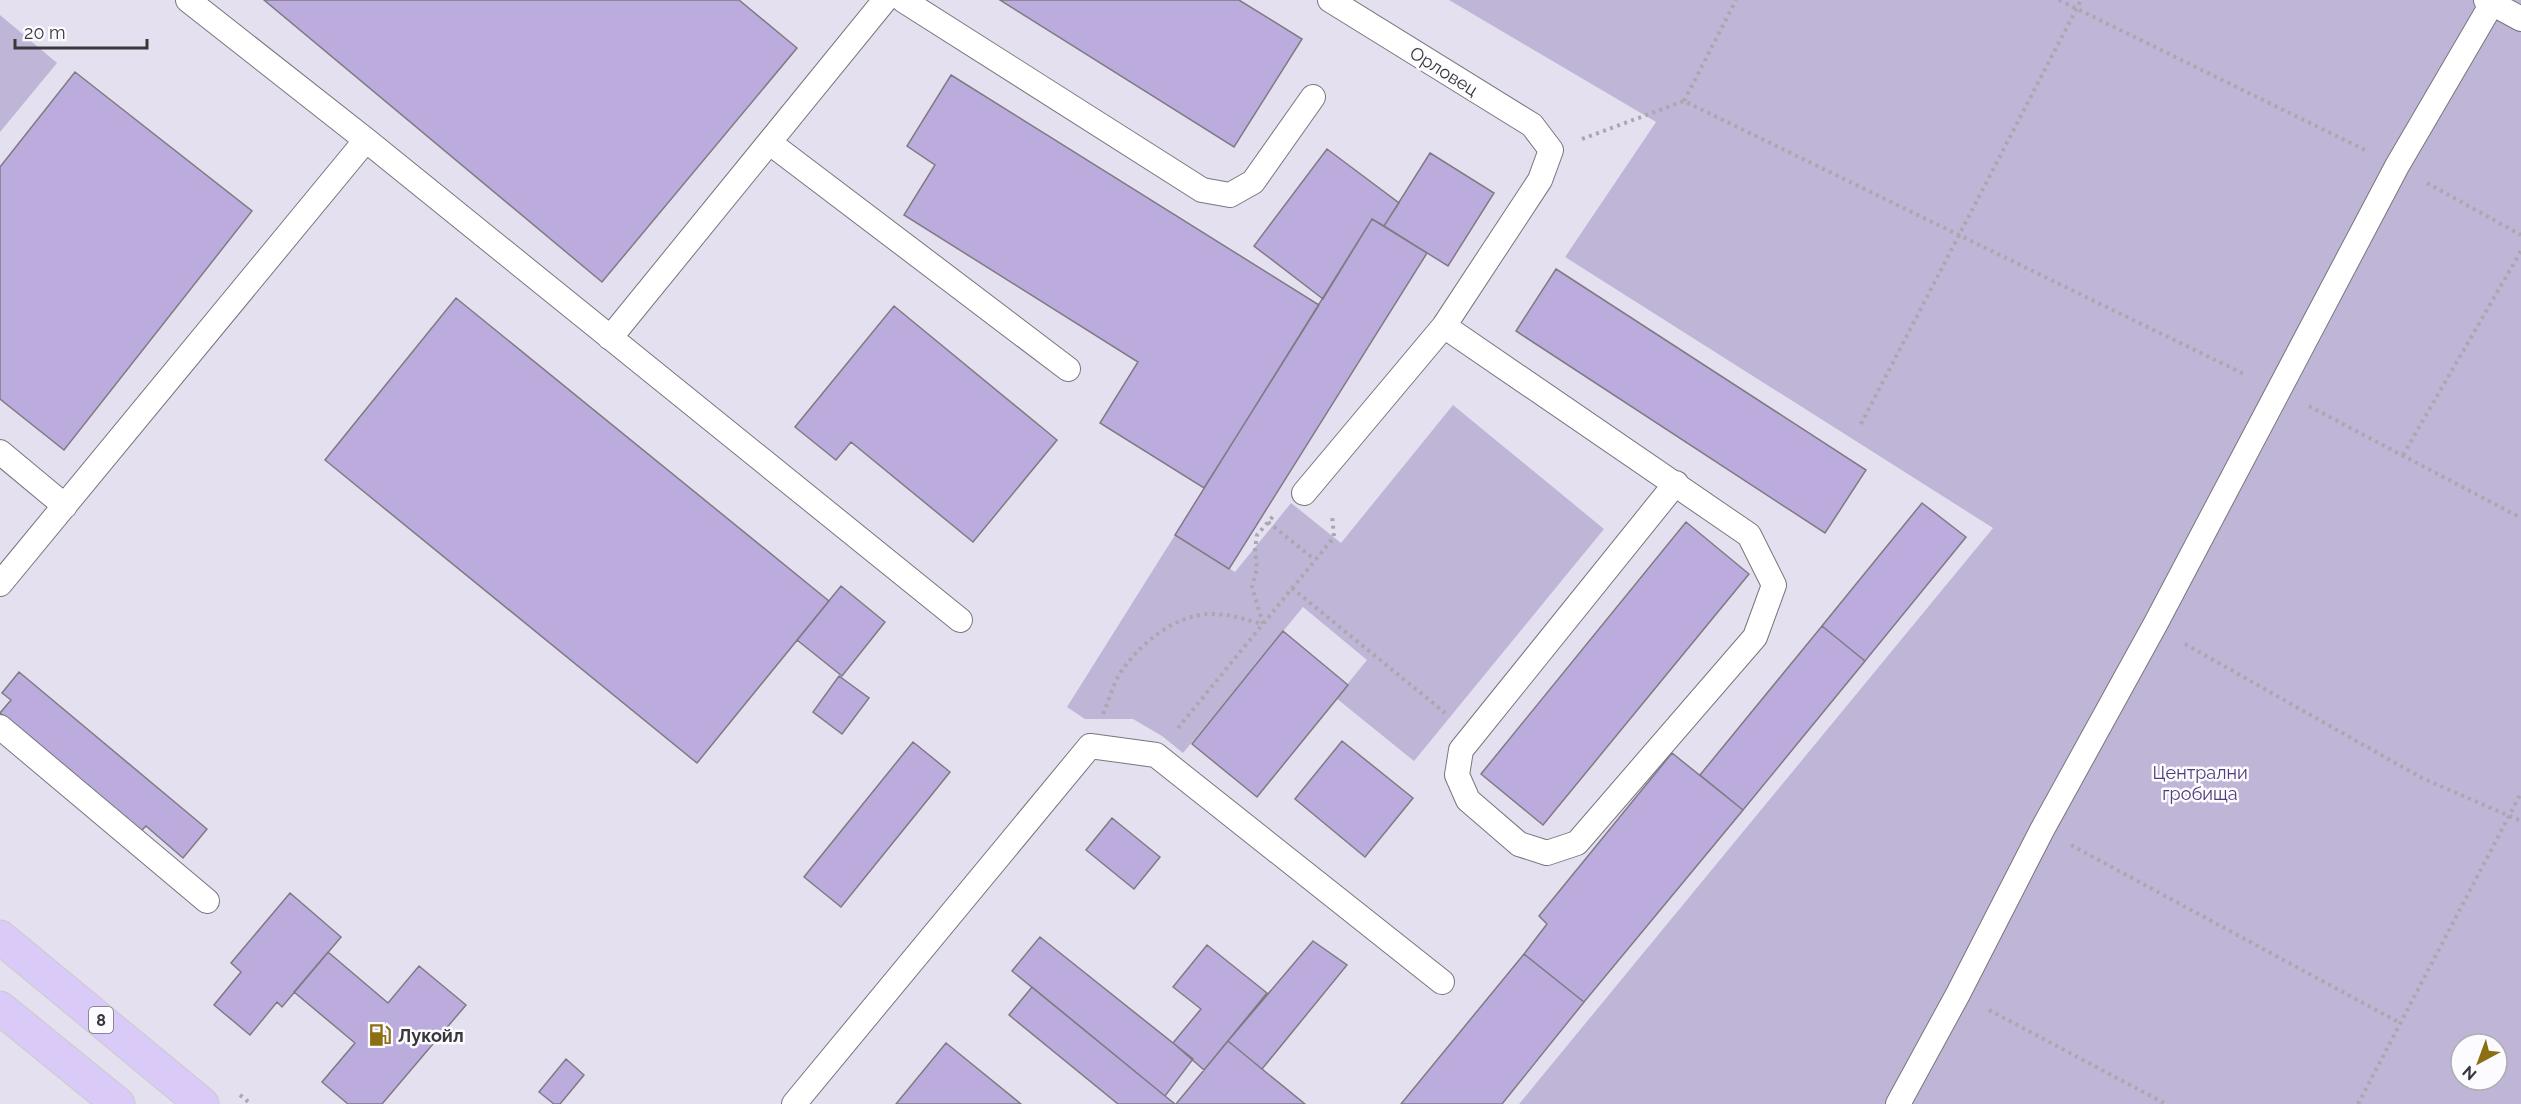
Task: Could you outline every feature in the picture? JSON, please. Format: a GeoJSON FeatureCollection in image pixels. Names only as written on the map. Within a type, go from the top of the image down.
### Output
{"type":"FeatureCollection","features":[{"type":"Feature","properties":{"kind":"main road","name":"8"},"geometry":{"type":"LineString","coordinates":[[0,937],[202,1104]]}},
{"type":"Feature","properties":{"kind":"main road"},"geometry":{"type":"LineString","coordinates":[[0,1008],[118,1104]]}},
{"type":"Feature","properties":{"kind":"lane"},"geometry":{"type":"LineString","coordinates":[[188,0],[366,140],[960,620]]}},
{"type":"Feature","properties":{"kind":"lane"},"geometry":{"type":"LineString","coordinates":[[610,338],[885,0]]}},
{"type":"Feature","properties":{"kind":"lane"},"geometry":{"type":"LineString","coordinates":[[903,0],[1202,190],[1230,195],[1253,182],[1313,98]]}},
{"type":"Feature","properties":{"kind":"lane","name":"Орловец"},"geometry":{"type":"LineString","coordinates":[[1330,0],[1532,125],[1551,150]]}},
{"type":"Feature","properties":{"kind":"lane"},"geometry":{"type":"LineString","coordinates":[[1898,1104],[1958,994],[2042,830],[2280,391],[2397,166],[2491,1],[2521,19]]}},
{"type":"Feature","properties":{"kind":"lane"},"geometry":{"type":"LineString","coordinates":[[0,584],[366,140]]}},
{"type":"Feature","properties":{"kind":"lane"},"geometry":{"type":"LineString","coordinates":[[770,143],[1068,369]]}},
{"type":"Feature","properties":{"kind":"lane"},"geometry":{"type":"LineString","coordinates":[[1304,493],[1444,326],[1539,180],[1551,150]]}},
{"type":"Feature","properties":{"kind":"lane"},"geometry":{"type":"LineString","coordinates":[[1444,326],[1676,483],[1749,535],[1774,585],[1755,637],[1576,843],[1547,853],[1519,844],[1467,800],[1457,775],[1461,750],[1676,483]]}},
{"type":"Feature","properties":{"kind":"lane"},"geometry":{"type":"LineString","coordinates":[[0,452],[65,506]]}},
{"type":"Feature","properties":{"kind":"lane"},"geometry":{"type":"LineString","coordinates":[[0,727],[207,901]]}},
{"type":"Feature","properties":{"kind":"lane"},"geometry":{"type":"LineString","coordinates":[[794,1104],[1090,746],[1156,755],[1442,982]]}},
{"type":"Feature","properties":{"kind":"path"},"geometry":{"type":"LineString","coordinates":[[1551,150],[1684,101],[1736,0]]}},
{"type":"Feature","properties":{"kind":"path"},"geometry":{"type":"LineString","coordinates":[[2059,0],[2397,166],[2521,235]]}},
{"type":"Feature","properties":{"kind":"path"},"geometry":{"type":"LineString","coordinates":[[1861,424],[2081,0]]}},
{"type":"Feature","properties":{"kind":"path"},"geometry":{"type":"LineString","coordinates":[[1684,101],[2280,391],[2521,518]]}},
{"type":"Feature","properties":{"kind":"path"},"geometry":{"type":"LineString","coordinates":[[2403,455],[2521,251]]}},
{"type":"Feature","properties":{"kind":"path"},"geometry":{"type":"LineString","coordinates":[[1156,755],[1263,624],[1292,588],[1334,537],[1332,514],[1304,493],[1286,500],[1257,535],[1255,549],[1257,568],[1252,587],[1263,624]]}},
{"type":"Feature","properties":{"kind":"path"},"geometry":{"type":"LineString","coordinates":[[1268,522],[1315,560]]}},
{"type":"Feature","properties":{"kind":"path"},"geometry":{"type":"LineString","coordinates":[[1292,588],[1472,735]]}},
{"type":"Feature","properties":{"kind":"path"},"geometry":{"type":"LineString","coordinates":[[1090,746],[1119,675],[1141,649],[1160,633],[1183,620],[1207,614],[1230,615],[1263,624]]}},
{"type":"Feature","properties":{"kind":"path"},"geometry":{"type":"LineString","coordinates":[[2156,623],[2198,653],[2422,778],[2521,821]]}},
{"type":"Feature","properties":{"kind":"path"},"geometry":{"type":"LineString","coordinates":[[2358,1104],[2521,793]]}},
{"type":"Feature","properties":{"kind":"path"},"geometry":{"type":"LineString","coordinates":[[2042,830],[2400,1023]]}},
{"type":"Feature","properties":{"kind":"path"},"geometry":{"type":"LineString","coordinates":[[1958,994],[2166,1104]]}},
{"type":"Feature","properties":{"kind":"shaded area"},"geometry":{"type":"Polygon","coordinates":[[[0,0],[1449,0],[1656,122],[1565,257],[1993,528],[1519,1104],[0,1104],[0,0]]]}},
{"type":"Feature","properties":{"kind":"green space","name":"Централни гробища"},"geometry":{"type":"Polygon","coordinates":[[[1449,0],[2521,0],[2521,1104],[1519,1104],[1993,528],[1565,257],[1656,122],[1449,0]]]}},
{"type":"Feature","properties":{"kind":"green space"},"geometry":{"type":"Polygon","coordinates":[[[0,15],[57,63],[0,132],[0,15]]]}},
{"type":"Feature","properties":{"kind":"green space"},"geometry":{"type":"Polygon","coordinates":[[[1453,405],[1604,529],[1414,761],[1336,698],[1367,660],[1303,607],[1183,753],[1162,736],[1133,719],[1085,719],[1067,707],[1175,535],[1235,572],[1291,503],[1341,543],[1453,405]]]}},
{"type":"Feature","properties":{"kind":"building"},"geometry":{"type":"Polygon","coordinates":[[[264,0],[739,0],[797,48],[602,282],[264,0]]]}},
{"type":"Feature","properties":{"kind":"building"},"geometry":{"type":"Polygon","coordinates":[[[1000,0],[1239,0],[1302,39],[1234,147],[1000,0]]]}},
{"type":"Feature","properties":{"kind":"building"},"geometry":{"type":"Polygon","coordinates":[[[75,72],[252,211],[64,450],[0,399],[0,167],[75,72]]]}},
{"type":"Feature","properties":{"kind":"building"},"geometry":{"type":"Polygon","coordinates":[[[951,75],[1319,305],[1204,488],[1100,423],[1138,362],[904,215],[935,165],[907,146],[951,75]]]}},
{"type":"Feature","properties":{"kind":"building"},"geometry":{"type":"Polygon","coordinates":[[[1327,149],[1399,203],[1384,226],[1372,219],[1323,299],[1254,246],[1327,149]]]}},
{"type":"Feature","properties":{"kind":"building"},"geometry":{"type":"Polygon","coordinates":[[[1430,153],[1494,193],[1448,266],[1384,226],[1430,153]]]}},
{"type":"Feature","properties":{"kind":"building"},"geometry":{"type":"Polygon","coordinates":[[[1372,219],[1427,253],[1229,569],[1175,535],[1372,219]]]}},
{"type":"Feature","properties":{"kind":"building"},"geometry":{"type":"Polygon","coordinates":[[[1556,269],[1866,470],[1825,533],[1516,331],[1556,269]]]}},
{"type":"Feature","properties":{"kind":"building"},"geometry":{"type":"Polygon","coordinates":[[[456,298],[829,601],[697,763],[325,460],[456,298]]]}},
{"type":"Feature","properties":{"kind":"building"},"geometry":{"type":"Polygon","coordinates":[[[894,306],[1057,440],[973,542],[851,442],[836,460],[795,427],[894,306]]]}},
{"type":"Feature","properties":{"kind":"building"},"geometry":{"type":"Polygon","coordinates":[[[1922,503],[1966,537],[1865,661],[1822,626],[1922,503]]]}},
{"type":"Feature","properties":{"kind":"building"},"geometry":{"type":"Polygon","coordinates":[[[1686,522],[1749,574],[1543,825],[1481,774],[1686,522]]]}},
{"type":"Feature","properties":{"kind":"building"},"geometry":{"type":"Polygon","coordinates":[[[841,586],[885,622],[842,676],[797,640],[841,586]]]}},
{"type":"Feature","properties":{"kind":"building"},"geometry":{"type":"Polygon","coordinates":[[[1822,626],[1865,661],[1743,810],[1700,775],[1822,626]]]}},
{"type":"Feature","properties":{"kind":"building"},"geometry":{"type":"Polygon","coordinates":[[[1283,631],[1348,685],[1257,797],[1192,744],[1283,631]]]}},
{"type":"Feature","properties":{"kind":"building"},"geometry":{"type":"Polygon","coordinates":[[[19,672],[207,829],[183,858],[146,826],[141,831],[0,713],[11,700],[2,693],[19,672]]]}},
{"type":"Feature","properties":{"kind":"building"},"geometry":{"type":"Polygon","coordinates":[[[839,676],[869,698],[842,734],[813,712],[839,676]]]}},
{"type":"Feature","properties":{"kind":"building"},"geometry":{"type":"Polygon","coordinates":[[[1342,741],[1413,798],[1365,857],[1295,799],[1342,741]]]}},
{"type":"Feature","properties":{"kind":"building"},"geometry":{"type":"Polygon","coordinates":[[[913,742],[950,772],[841,907],[804,877],[913,742]]]}},
{"type":"Feature","properties":{"kind":"building"},"geometry":{"type":"Polygon","coordinates":[[[1672,753],[1743,810],[1584,1002],[1524,954],[1547,924],[1539,916],[1672,753]]]}},
{"type":"Feature","properties":{"kind":"building"},"geometry":{"type":"Polygon","coordinates":[[[1112,818],[1160,857],[1134,889],[1086,850],[1112,818]]]}},
{"type":"Feature","properties":{"kind":"building"},"geometry":{"type":"Polygon","coordinates":[[[290,893],[341,937],[282,1007],[277,1002],[250,1035],[214,1005],[241,972],[231,963],[290,893]]]}},
{"type":"Feature","properties":{"kind":"building"},"geometry":{"type":"Polygon","coordinates":[[[1040,937],[1193,1059],[1165,1096],[1012,971],[1040,937]]]}},
{"type":"Feature","properties":{"kind":"building"},"geometry":{"type":"Polygon","coordinates":[[[1313,941],[1347,965],[1262,1069],[1228,1041],[1313,941]]]}},
{"type":"Feature","properties":{"kind":"building"},"geometry":{"type":"Polygon","coordinates":[[[1207,945],[1267,993],[1204,1070],[1173,1043],[1201,1009],[1173,987],[1207,945]]]}},
{"type":"Feature","properties":{"kind":"building"},"geometry":{"type":"Polygon","coordinates":[[[328,952],[388,1003],[419,966],[466,1005],[382,1104],[348,1104],[322,1082],[355,1043],[294,992],[328,952]]]}},
{"type":"Feature","properties":{"kind":"building"},"geometry":{"type":"Polygon","coordinates":[[[1524,954],[1584,1002],[1502,1104],[1401,1104],[1524,954]]]}},
{"type":"Feature","properties":{"kind":"building"},"geometry":{"type":"Polygon","coordinates":[[[1032,987],[1175,1104],[1118,1104],[1009,1015],[1032,987]]]}},
{"type":"Feature","properties":{"kind":"building"},"geometry":{"type":"Polygon","coordinates":[[[1228,1041],[1262,1069],[1305,1104],[1176,1104],[1228,1041]]]}},
{"type":"Feature","properties":{"kind":"building"},"geometry":{"type":"Polygon","coordinates":[[[946,1043],[1021,1104],[896,1104],[946,1043]]]}},
{"type":"Feature","properties":{"kind":"building"},"geometry":{"type":"Polygon","coordinates":[[[566,1059],[584,1075],[560,1104],[554,1104],[539,1092],[566,1059]]]}},
{"type":"Feature","properties":{"kind":"place","name":"Лукойл"},"geometry":{"type":"Point","coordinates":[380,1035]}}]}
